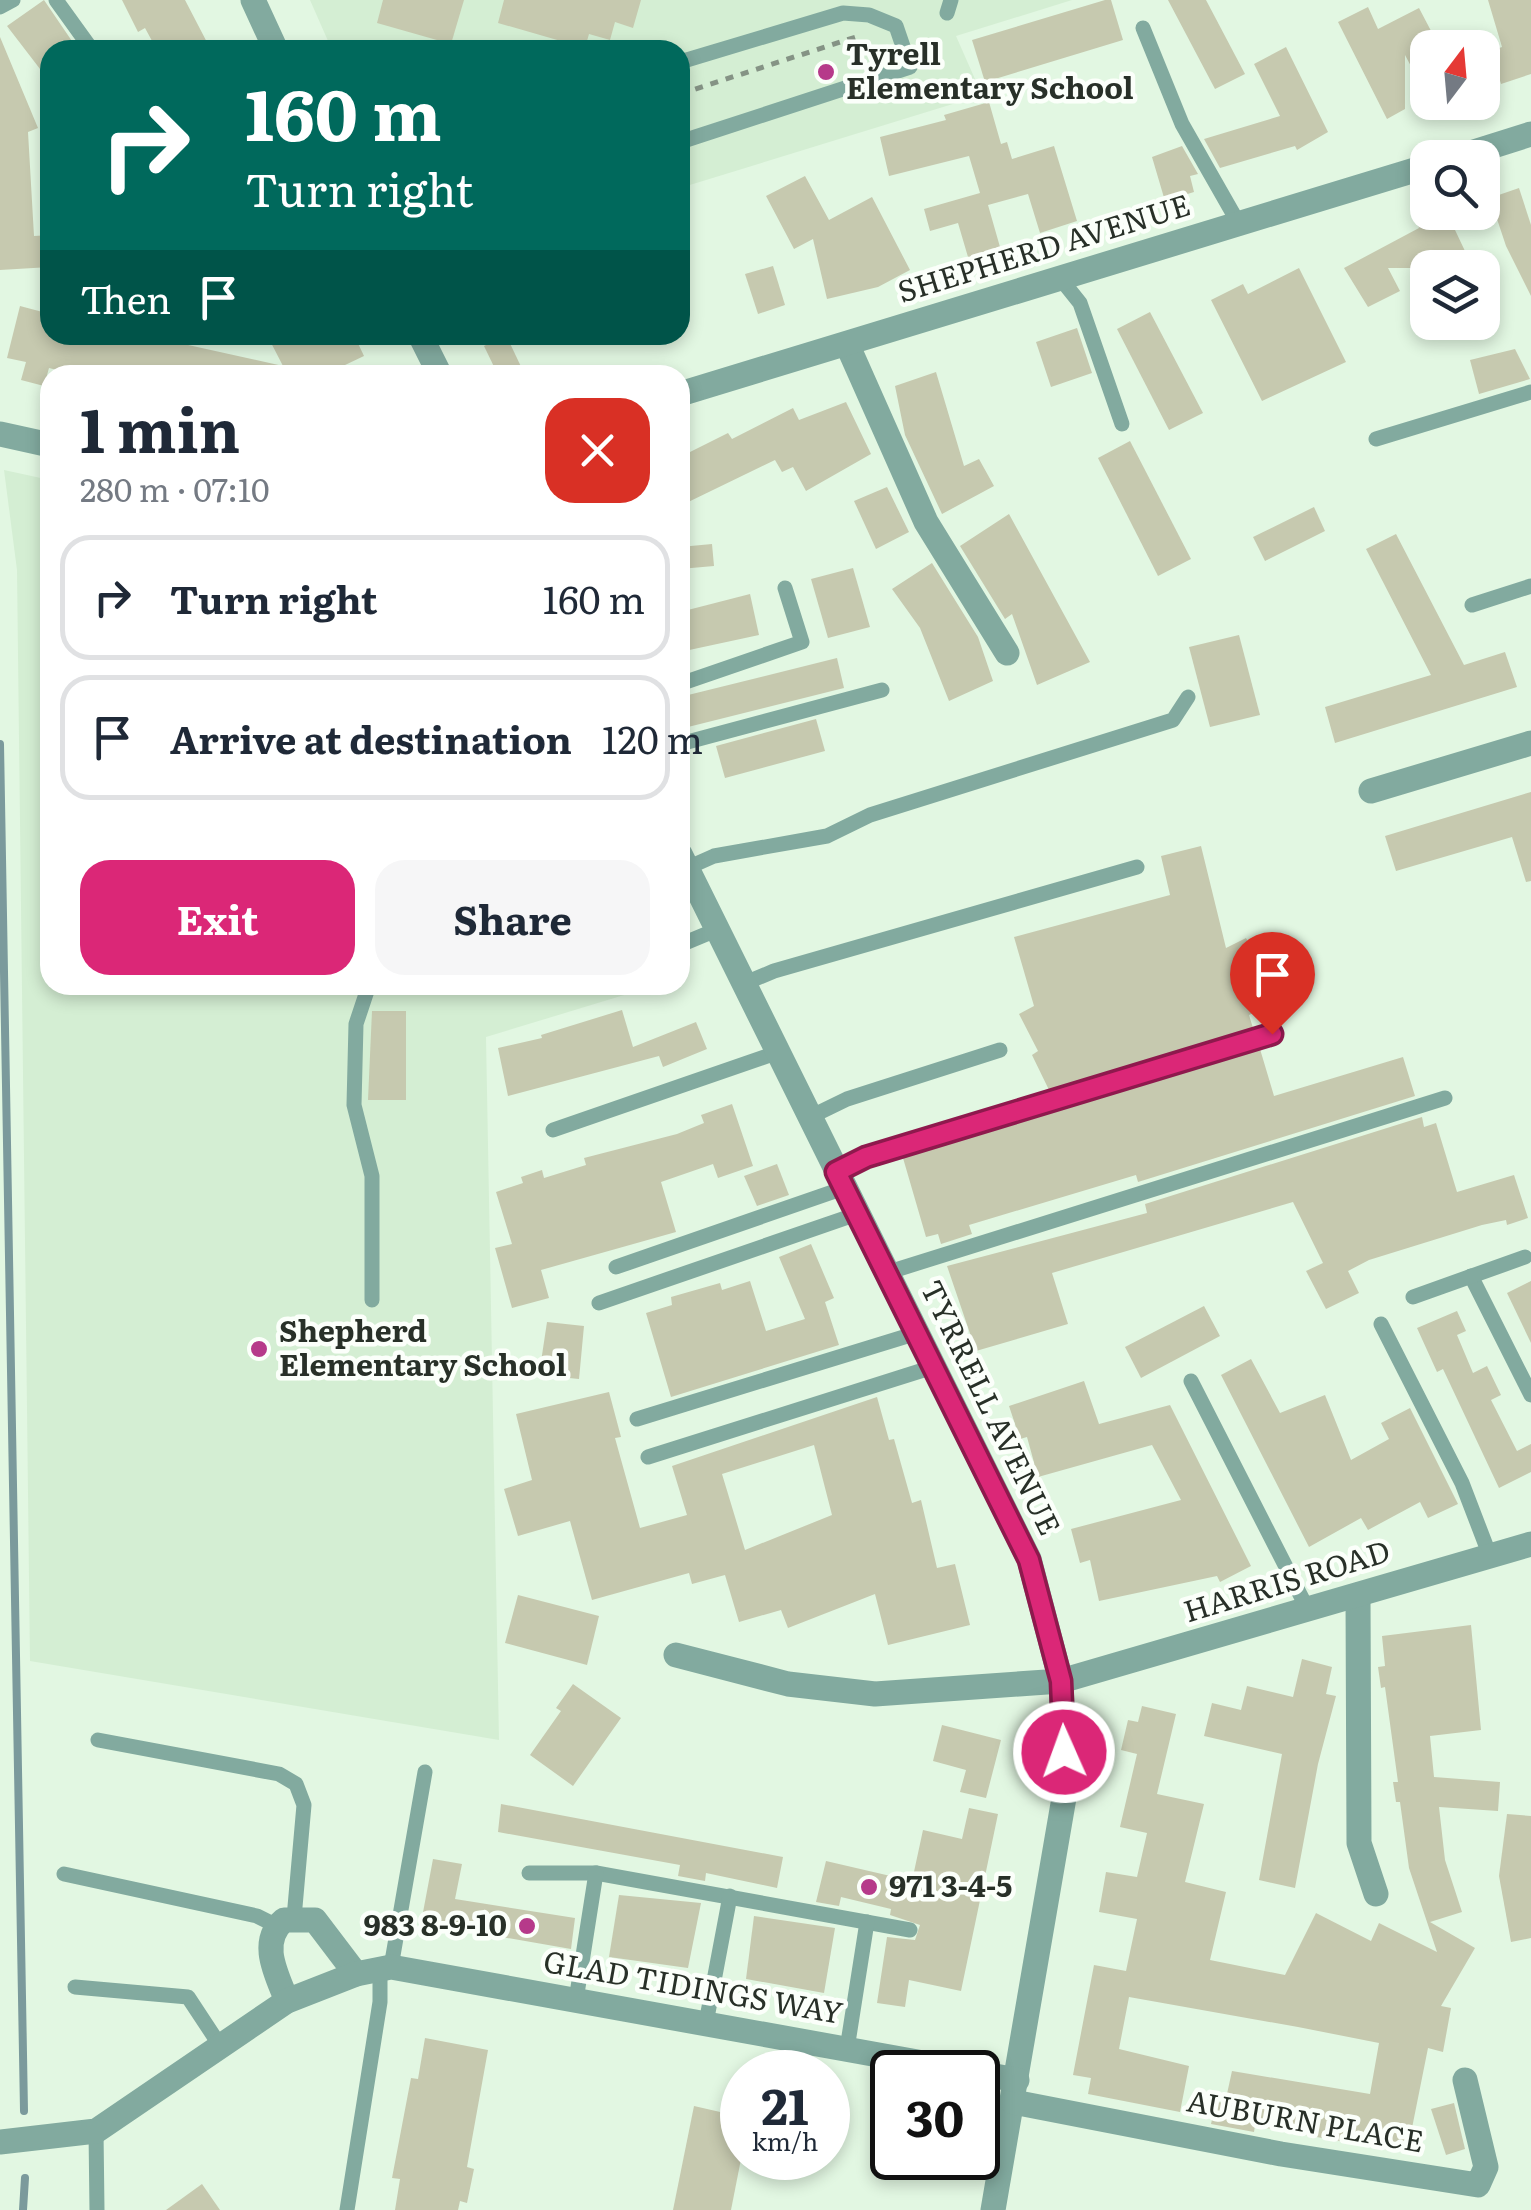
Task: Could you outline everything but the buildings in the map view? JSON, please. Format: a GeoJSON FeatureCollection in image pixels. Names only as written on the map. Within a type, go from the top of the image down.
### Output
{"type":"FeatureCollection","features":[{"type":"Feature","properties":{"kind":"street"},"geometry":{"type":"LineString","coordinates":[[253,0],[271,40]]}},
{"type":"Feature","properties":{"kind":"street"},"geometry":{"type":"LineString","coordinates":[[1500,144],[1531,134]]}},
{"type":"Feature","properties":{"kind":"street","name":"SHEPHERD AVENUE"},"geometry":{"type":"LineString","coordinates":[[690,391],[1410,172]]}},
{"type":"Feature","properties":{"kind":"street"},"geometry":{"type":"LineString","coordinates":[[847,344],[926,522],[1006,653]]}},
{"type":"Feature","properties":{"kind":"street"},"geometry":{"type":"LineString","coordinates":[[0,434],[40,442]]}},
{"type":"Feature","properties":{"kind":"street"},"geometry":{"type":"LineString","coordinates":[[1371,790],[1531,743]]}},
{"type":"Feature","properties":{"kind":"street","name":"TYRRELL AVENUE"},"geometry":{"type":"LineString","coordinates":[[690,874],[1029,1560],[1061,1681],[1066,1792],[993,2210]]}},
{"type":"Feature","properties":{"kind":"street","name":"HARRIS ROAD"},"geometry":{"type":"LineString","coordinates":[[676,1656],[788,1684],[875,1694],[1061,1681],[1531,1544]]}},
{"type":"Feature","properties":{"kind":"street"},"geometry":{"type":"LineString","coordinates":[[1358,1595],[1359,1843],[1376,1894]]}},
{"type":"Feature","properties":{"kind":"street"},"geometry":{"type":"LineString","coordinates":[[287,2002],[272,1965],[270,1944],[286,1922],[314,1920],[376,1970]]}},
{"type":"Feature","properties":{"kind":"street"},"geometry":{"type":"LineString","coordinates":[[0,2142],[96,2131],[287,2002],[376,1970]]}},
{"type":"Feature","properties":{"kind":"street","name":"GLAD TIDINGS WAY"},"geometry":{"type":"LineString","coordinates":[[376,1970],[576,2000],[846,2049],[1015,2091]]}},
{"type":"Feature","properties":{"kind":"street","name":"AUBURN PLACE"},"geometry":{"type":"LineString","coordinates":[[1015,2091],[1282,2154],[1478,2185],[1486,2167],[1464,2080]]}},
{"type":"Feature","properties":{"kind":"lane"},"geometry":{"type":"LineString","coordinates":[[0,7],[13,0]]}},
{"type":"Feature","properties":{"kind":"lane"},"geometry":{"type":"LineString","coordinates":[[56,0],[85,40]]}},
{"type":"Feature","properties":{"kind":"lane"},"geometry":{"type":"LineString","coordinates":[[690,59],[843,12],[869,15],[896,26],[910,67],[690,139]]}},
{"type":"Feature","properties":{"kind":"lane"},"geometry":{"type":"LineString","coordinates":[[1142,28],[1182,124],[1239,224]]}},
{"type":"Feature","properties":{"kind":"lane"},"geometry":{"type":"LineString","coordinates":[[1060,278],[1080,303],[1122,424]]}},
{"type":"Feature","properties":{"kind":"lane"},"geometry":{"type":"LineString","coordinates":[[1376,439],[1531,392]]}},
{"type":"Feature","properties":{"kind":"lane"},"geometry":{"type":"LineString","coordinates":[[1472,605],[1531,586]]}},
{"type":"Feature","properties":{"kind":"lane"},"geometry":{"type":"LineString","coordinates":[[690,681],[802,642],[785,588]]}},
{"type":"Feature","properties":{"kind":"lane"},"geometry":{"type":"LineString","coordinates":[[690,741],[882,690]]}},
{"type":"Feature","properties":{"kind":"lane"},"geometry":{"type":"LineString","coordinates":[[690,860],[827,836],[870,815],[1173,720],[1188,697]]}},
{"type":"Feature","properties":{"kind":"lane"},"geometry":{"type":"LineString","coordinates":[[743,984],[774,970],[1137,867]]}},
{"type":"Feature","properties":{"kind":"lane"},"geometry":{"type":"LineString","coordinates":[[690,941],[716,930]]}},
{"type":"Feature","properties":{"kind":"lane"},"geometry":{"type":"LineString","coordinates":[[363,995],[356,1024],[354,1105],[372,1176],[372,1300]]}},
{"type":"Feature","properties":{"kind":"lane"},"geometry":{"type":"LineString","coordinates":[[616,1267],[840,1180],[866,1157],[1272,1034]]}},
{"type":"Feature","properties":{"kind":"lane"},"geometry":{"type":"LineString","coordinates":[[810,1116],[846,1100],[1000,1050]]}},
{"type":"Feature","properties":{"kind":"lane"},"geometry":{"type":"LineString","coordinates":[[553,1130],[776,1052]]}},
{"type":"Feature","properties":{"kind":"lane"},"geometry":{"type":"LineString","coordinates":[[886,1273],[1445,1098]]}},
{"type":"Feature","properties":{"kind":"lane"},"geometry":{"type":"LineString","coordinates":[[599,1303],[857,1214]]}},
{"type":"Feature","properties":{"kind":"lane"},"geometry":{"type":"LineString","coordinates":[[1413,1297],[1525,1256]]}},
{"type":"Feature","properties":{"kind":"lane"},"geometry":{"type":"LineString","coordinates":[[1471,1276],[1531,1395]]}},
{"type":"Feature","properties":{"kind":"lane"},"geometry":{"type":"LineString","coordinates":[[1380,1324],[1462,1483],[1490,1556]]}},
{"type":"Feature","properties":{"kind":"lane"},"geometry":{"type":"LineString","coordinates":[[637,1419],[917,1333]]}},
{"type":"Feature","properties":{"kind":"lane"},"geometry":{"type":"LineString","coordinates":[[648,1457],[934,1367]]}},
{"type":"Feature","properties":{"kind":"lane"},"geometry":{"type":"LineString","coordinates":[[1191,1380],[1308,1610]]}},
{"type":"Feature","properties":{"kind":"lane"},"geometry":{"type":"LineString","coordinates":[[64,1874],[286,1922],[304,1806],[296,1784],[279,1774],[98,1740]]}},
{"type":"Feature","properties":{"kind":"lane"},"geometry":{"type":"LineString","coordinates":[[346,2210],[380,2002],[376,1970],[425,1772]]}},
{"type":"Feature","properties":{"kind":"lane"},"geometry":{"type":"LineString","coordinates":[[529,1873],[596,1873],[910,1930]]}},
{"type":"Feature","properties":{"kind":"lane"},"geometry":{"type":"LineString","coordinates":[[576,2000],[596,1873]]}},
{"type":"Feature","properties":{"kind":"lane"},"geometry":{"type":"LineString","coordinates":[[706,2023],[730,1896]]}},
{"type":"Feature","properties":{"kind":"lane"},"geometry":{"type":"LineString","coordinates":[[846,2049],[867,1922]]}},
{"type":"Feature","properties":{"kind":"lane"},"geometry":{"type":"LineString","coordinates":[[75,1987],[188,1997],[220,2047]]}},
{"type":"Feature","properties":{"kind":"lane"},"geometry":{"type":"LineString","coordinates":[[96,2131],[96,2210]]}},
{"type":"Feature","properties":{"kind":"path"},"geometry":{"type":"LineString","coordinates":[[690,91],[863,34]]}},
{"type":"Feature","properties":{"kind":"shaded area","name":"Tyrell Elementary School"},"geometry":{"type":"Polygon","coordinates":[[[310,0],[1072,0],[956,36],[982,95],[690,185],[690,40],[328,40],[310,0]]]}},
{"type":"Feature","properties":{"kind":"shaded area","name":"Shepherd Elementary School"},"geometry":{"type":"Polygon","coordinates":[[[4,470],[40,478],[40,995],[624,995],[486,1037],[499,1740],[30,1661],[17,570],[4,470]]]}},
{"type":"Feature","properties":{"kind":"waterway"},"geometry":{"type":"LineString","coordinates":[[0,744],[24,2111]]}},
{"type":"Feature","properties":{"kind":"waterway"},"geometry":{"type":"LineString","coordinates":[[23,2210],[25,2178]]}},
{"type":"Feature","properties":{"kind":"place","name":"Tyrell Elementary School"},"geometry":{"type":"Point","coordinates":[826,72]}},
{"type":"Feature","properties":{"kind":"place","name":"Shepherd Elementary School"},"geometry":{"type":"Point","coordinates":[259,1349]}},
{"type":"Feature","properties":{"kind":"place","name":"971 3-4-5"},"geometry":{"type":"Point","coordinates":[869,1887]}},
{"type":"Feature","properties":{"kind":"place","name":"983 8-9-10"},"geometry":{"type":"Point","coordinates":[527,1926]}},
{"type":"Feature","properties":{"kind":"route"},"geometry":{"type":"LineString","coordinates":[[1064,1752],[1061,1681],[1029,1560],[836,1172],[866,1157],[1272,1034]]}}]}
